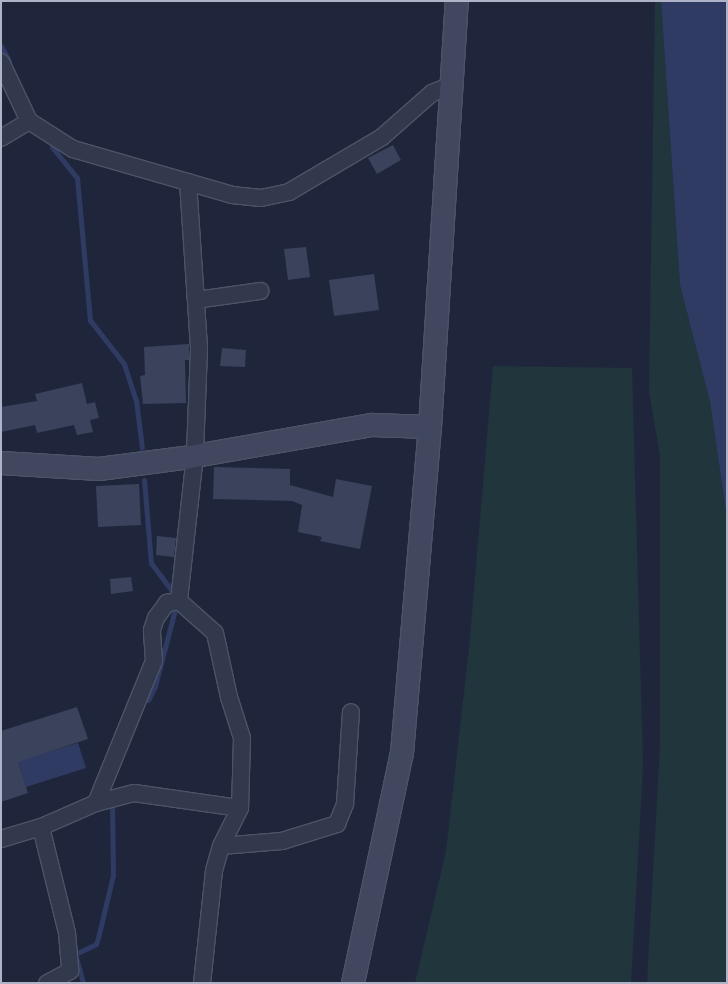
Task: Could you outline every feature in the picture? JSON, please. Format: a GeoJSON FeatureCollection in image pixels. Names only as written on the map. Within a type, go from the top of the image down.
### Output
{"type":"FeatureCollection","features":[{"type":"Feature","properties":{"kind":"street"},"geometry":{"type":"LineString","coordinates":[[353,983],[402,753],[430,427],[457,1]]}},
{"type":"Feature","properties":{"kind":"street"},"geometry":{"type":"LineString","coordinates":[[1,62],[29,121],[72,149],[232,195],[261,198],[290,192],[382,137],[432,92],[452,85]]}},
{"type":"Feature","properties":{"kind":"street"},"geometry":{"type":"LineString","coordinates":[[1,138],[29,121]]}},
{"type":"Feature","properties":{"kind":"street"},"geometry":{"type":"LineString","coordinates":[[179,602],[195,456],[199,349],[188,182]]}},
{"type":"Feature","properties":{"kind":"street"},"geometry":{"type":"LineString","coordinates":[[196,300],[260,290]]}},
{"type":"Feature","properties":{"kind":"street"},"geometry":{"type":"LineString","coordinates":[[1,463],[98,469],[195,456],[372,425],[430,427]]}},
{"type":"Feature","properties":{"kind":"street"},"geometry":{"type":"LineString","coordinates":[[96,803],[154,661],[152,630],[156,618],[167,603],[179,602],[215,633],[229,697],[242,738],[240,808],[221,846],[214,871],[202,983]]}},
{"type":"Feature","properties":{"kind":"street"},"geometry":{"type":"LineString","coordinates":[[221,846],[282,841],[337,824],[345,804],[350,712]]}},
{"type":"Feature","properties":{"kind":"street"},"geometry":{"type":"LineString","coordinates":[[1,839],[41,827],[96,803],[134,793],[240,808]]}},
{"type":"Feature","properties":{"kind":"street"},"geometry":{"type":"LineString","coordinates":[[41,827],[67,933],[70,971],[48,983]]}},
{"type":"Feature","properties":{"kind":"shaded area"},"geometry":{"type":"Polygon","coordinates":[[[655,1],[661,1],[680,285],[710,402],[727,518],[727,983],[647,983],[660,745],[660,456],[649,391],[655,1]]]}},
{"type":"Feature","properties":{"kind":"shaded area"},"geometry":{"type":"Polygon","coordinates":[[[493,366],[632,368],[643,766],[631,983],[415,983],[446,851],[469,649],[493,366]]]}},
{"type":"Feature","properties":{"kind":"water"},"geometry":{"type":"Polygon","coordinates":[[[661,1],[727,1],[727,518],[710,402],[680,285],[661,1]]]}},
{"type":"Feature","properties":{"kind":"water"},"geometry":{"type":"Polygon","coordinates":[[[78,743],[86,768],[26,787],[14,750],[41,754],[78,743]]]}},
{"type":"Feature","properties":{"kind":"building"},"geometry":{"type":"Polygon","coordinates":[[[393,145],[401,160],[377,174],[368,158],[393,145]]]}},
{"type":"Feature","properties":{"kind":"building"},"geometry":{"type":"Polygon","coordinates":[[[306,247],[310,277],[288,280],[284,249],[306,247]]]}},
{"type":"Feature","properties":{"kind":"building"},"geometry":{"type":"Polygon","coordinates":[[[374,274],[379,310],[334,316],[329,280],[374,274]]]}},
{"type":"Feature","properties":{"kind":"building"},"geometry":{"type":"Polygon","coordinates":[[[189,344],[189,360],[185,360],[186,403],[143,404],[140,376],[145,375],[144,347],[189,344]]]}},
{"type":"Feature","properties":{"kind":"building"},"geometry":{"type":"Polygon","coordinates":[[[222,348],[246,350],[245,367],[220,366],[222,348]]]}},
{"type":"Feature","properties":{"kind":"building"},"geometry":{"type":"Polygon","coordinates":[[[82,383],[87,404],[95,402],[99,418],[90,420],[93,432],[77,435],[74,425],[37,433],[35,425],[1,432],[1,407],[37,401],[35,394],[82,383]]]}},
{"type":"Feature","properties":{"kind":"building"},"geometry":{"type":"Polygon","coordinates":[[[214,467],[290,469],[290,485],[333,497],[336,479],[372,486],[360,549],[320,541],[322,537],[298,532],[302,505],[292,501],[213,499],[214,467]]]}},
{"type":"Feature","properties":{"kind":"building"},"geometry":{"type":"Polygon","coordinates":[[[139,484],[141,525],[98,527],[96,486],[139,484]]]}},
{"type":"Feature","properties":{"kind":"building"},"geometry":{"type":"Polygon","coordinates":[[[157,536],[176,538],[174,557],[156,555],[157,536]]]}},
{"type":"Feature","properties":{"kind":"building"},"geometry":{"type":"Polygon","coordinates":[[[131,577],[133,591],[111,594],[110,579],[131,577]]]}},
{"type":"Feature","properties":{"kind":"building"},"geometry":{"type":"Polygon","coordinates":[[[77,707],[88,739],[18,762],[28,793],[1,802],[1,731],[77,707]]]}},
{"type":"Feature","properties":{"kind":"waterway"},"geometry":{"type":"LineString","coordinates":[[1,46],[9,61]]}},
{"type":"Feature","properties":{"kind":"waterway"},"geometry":{"type":"LineString","coordinates":[[52,147],[77,178],[90,320],[124,364],[136,400],[142,448]]}},
{"type":"Feature","properties":{"kind":"waterway"},"geometry":{"type":"LineString","coordinates":[[144,480],[151,563],[171,590]]}},
{"type":"Feature","properties":{"kind":"waterway"},"geometry":{"type":"LineString","coordinates":[[148,700],[155,686],[175,609]]}},
{"type":"Feature","properties":{"kind":"waterway"},"geometry":{"type":"LineString","coordinates":[[83,983],[75,954],[96,944],[98,938],[113,875],[112,804]]}}]}
